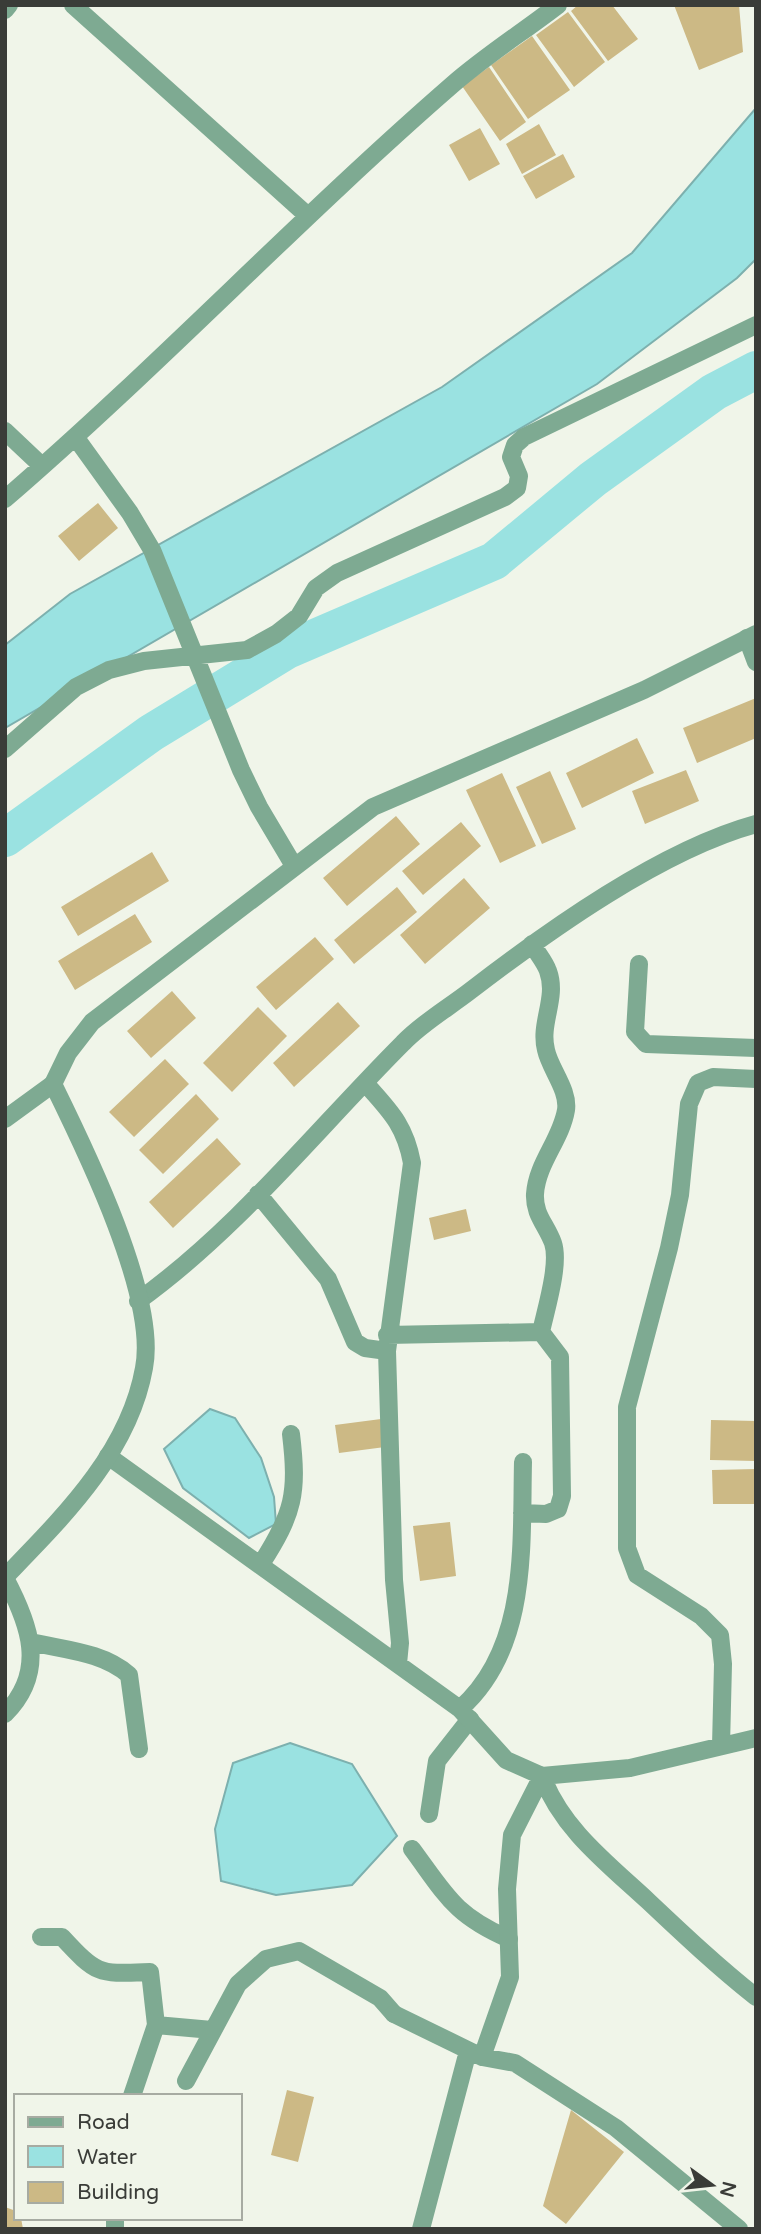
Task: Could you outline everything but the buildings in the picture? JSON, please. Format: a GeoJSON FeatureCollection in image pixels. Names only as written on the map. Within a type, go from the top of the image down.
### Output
{"type":"FeatureCollection","features":[{"type":"Feature","properties":{"kind":"street"},"geometry":{"type":"LineString","coordinates":[[5,10],[9,5]]}},
{"type":"Feature","properties":{"kind":"street"},"geometry":{"type":"LineString","coordinates":[[73,5],[308,216]]}},
{"type":"Feature","properties":{"kind":"street"},"geometry":{"type":"LineString","coordinates":[[5,499],[76,438],[308,216],[454,83],[558,5]]}},
{"type":"Feature","properties":{"kind":"street"},"geometry":{"type":"LineString","coordinates":[[5,749],[76,687],[109,670],[196,654],[247,650],[276,634],[299,616],[316,588],[337,573],[505,497],[517,488],[519,476],[511,457],[515,445],[524,437],[756,325]]}},
{"type":"Feature","properties":{"kind":"street"},"geometry":{"type":"LineString","coordinates":[[5,431],[42,466]]}},
{"type":"Feature","properties":{"kind":"street"},"geometry":{"type":"LineString","coordinates":[[76,438],[130,513],[152,550],[259,807],[295,866]]}},
{"type":"Feature","properties":{"kind":"street"},"geometry":{"type":"LineString","coordinates":[[5,1119],[53,1084],[68,1053],[92,1022],[373,807],[644,690],[751,636],[756,662]]}},
{"type":"Feature","properties":{"kind":"street"},"geometry":{"type":"LineString","coordinates":[[138,1301],[184,1268],[405,1040],[532,944],[627,884],[720,834],[756,824]]}},
{"type":"Feature","properties":{"kind":"street"},"geometry":{"type":"LineString","coordinates":[[522,1513],[546,1514],[558,1509],[562,1496],[560,1357],[541,1332],[555,1262],[553,1243],[537,1217],[535,1196],[538,1175],[562,1127],[567,1106],[546,1050],[544,1030],[551,985],[548,970],[532,944]]}},
{"type":"Feature","properties":{"kind":"street"},"geometry":{"type":"LineString","coordinates":[[639,964],[635,1032],[646,1044],[756,1048]]}},
{"type":"Feature","properties":{"kind":"street"},"geometry":{"type":"LineString","coordinates":[[721,1746],[723,1664],[720,1635],[701,1616],[637,1575],[627,1548],[627,1407],[669,1248],[680,1195],[689,1104],[698,1083],[713,1077],[756,1079]]}},
{"type":"Feature","properties":{"kind":"street"},"geometry":{"type":"LineString","coordinates":[[365,1083],[398,1119],[408,1139],[412,1163],[387,1343],[394,1580],[400,1643],[398,1664]]}},
{"type":"Feature","properties":{"kind":"street"},"geometry":{"type":"LineString","coordinates":[[5,1714],[14,1705],[29,1671],[32,1642],[25,1615],[5,1577],[83,1492],[108,1456],[133,1405],[145,1367],[145,1326],[97,1174],[53,1084]]}},
{"type":"Feature","properties":{"kind":"street"},"geometry":{"type":"LineString","coordinates":[[258,1194],[328,1279],[355,1342],[365,1348],[387,1343],[541,1332]]}},
{"type":"Feature","properties":{"kind":"street"},"geometry":{"type":"LineString","coordinates":[[261,1564],[278,1536],[291,1506],[296,1477],[290,1434]]}},
{"type":"Feature","properties":{"kind":"street"},"geometry":{"type":"LineString","coordinates":[[108,1456],[465,1714],[506,1760],[542,1776],[629,1768],[756,1738]]}},
{"type":"Feature","properties":{"kind":"street"},"geometry":{"type":"LineString","coordinates":[[429,1814],[437,1761],[480,1691],[505,1642],[518,1588],[523,1462]]}},
{"type":"Feature","properties":{"kind":"street"},"geometry":{"type":"LineString","coordinates":[[32,1642],[98,1657],[116,1664],[129,1675],[139,1749]]}},
{"type":"Feature","properties":{"kind":"street"},"geometry":{"type":"LineString","coordinates":[[421,2229],[475,2054],[510,1977],[507,1889],[512,1835],[542,1776]]}},
{"type":"Feature","properties":{"kind":"street"},"geometry":{"type":"LineString","coordinates":[[542,1776],[552,1801],[576,1835],[723,1971],[756,1997]]}},
{"type":"Feature","properties":{"kind":"street"},"geometry":{"type":"LineString","coordinates":[[412,1849],[456,1909],[477,1925],[509,1939]]}},
{"type":"Feature","properties":{"kind":"street"},"geometry":{"type":"LineString","coordinates":[[41,1937],[62,1937],[85,1962],[102,1974],[150,1972],[156,2025],[133,2094]]}},
{"type":"Feature","properties":{"kind":"street"},"geometry":{"type":"LineString","coordinates":[[186,2081],[238,1984],[266,1959],[299,1951],[380,1998],[394,2014],[475,2054],[515,2063],[616,2128],[739,2229]]}},
{"type":"Feature","properties":{"kind":"street"},"geometry":{"type":"LineString","coordinates":[[156,2025],[212,2030]]}},
{"type":"Feature","properties":{"kind":"water"},"geometry":{"type":"Polygon","coordinates":[[[756,108],[756,259],[737,278],[597,384],[5,728],[5,645],[70,594],[442,387],[632,253],[756,108]]]}},
{"type":"Feature","properties":{"kind":"water"},"geometry":{"type":"Polygon","coordinates":[[[210,1409],[235,1418],[261,1458],[274,1497],[276,1524],[249,1538],[183,1488],[164,1449],[210,1409]]]}},
{"type":"Feature","properties":{"kind":"water"},"geometry":{"type":"Polygon","coordinates":[[[290,1743],[352,1764],[397,1836],[352,1885],[276,1895],[221,1881],[215,1829],[233,1763],[290,1743]]]}},
{"type":"Feature","properties":{"kind":"waterway"},"geometry":{"type":"LineString","coordinates":[[5,838],[151,733],[287,650],[494,561],[593,479],[714,392],[756,370]]}}]}
